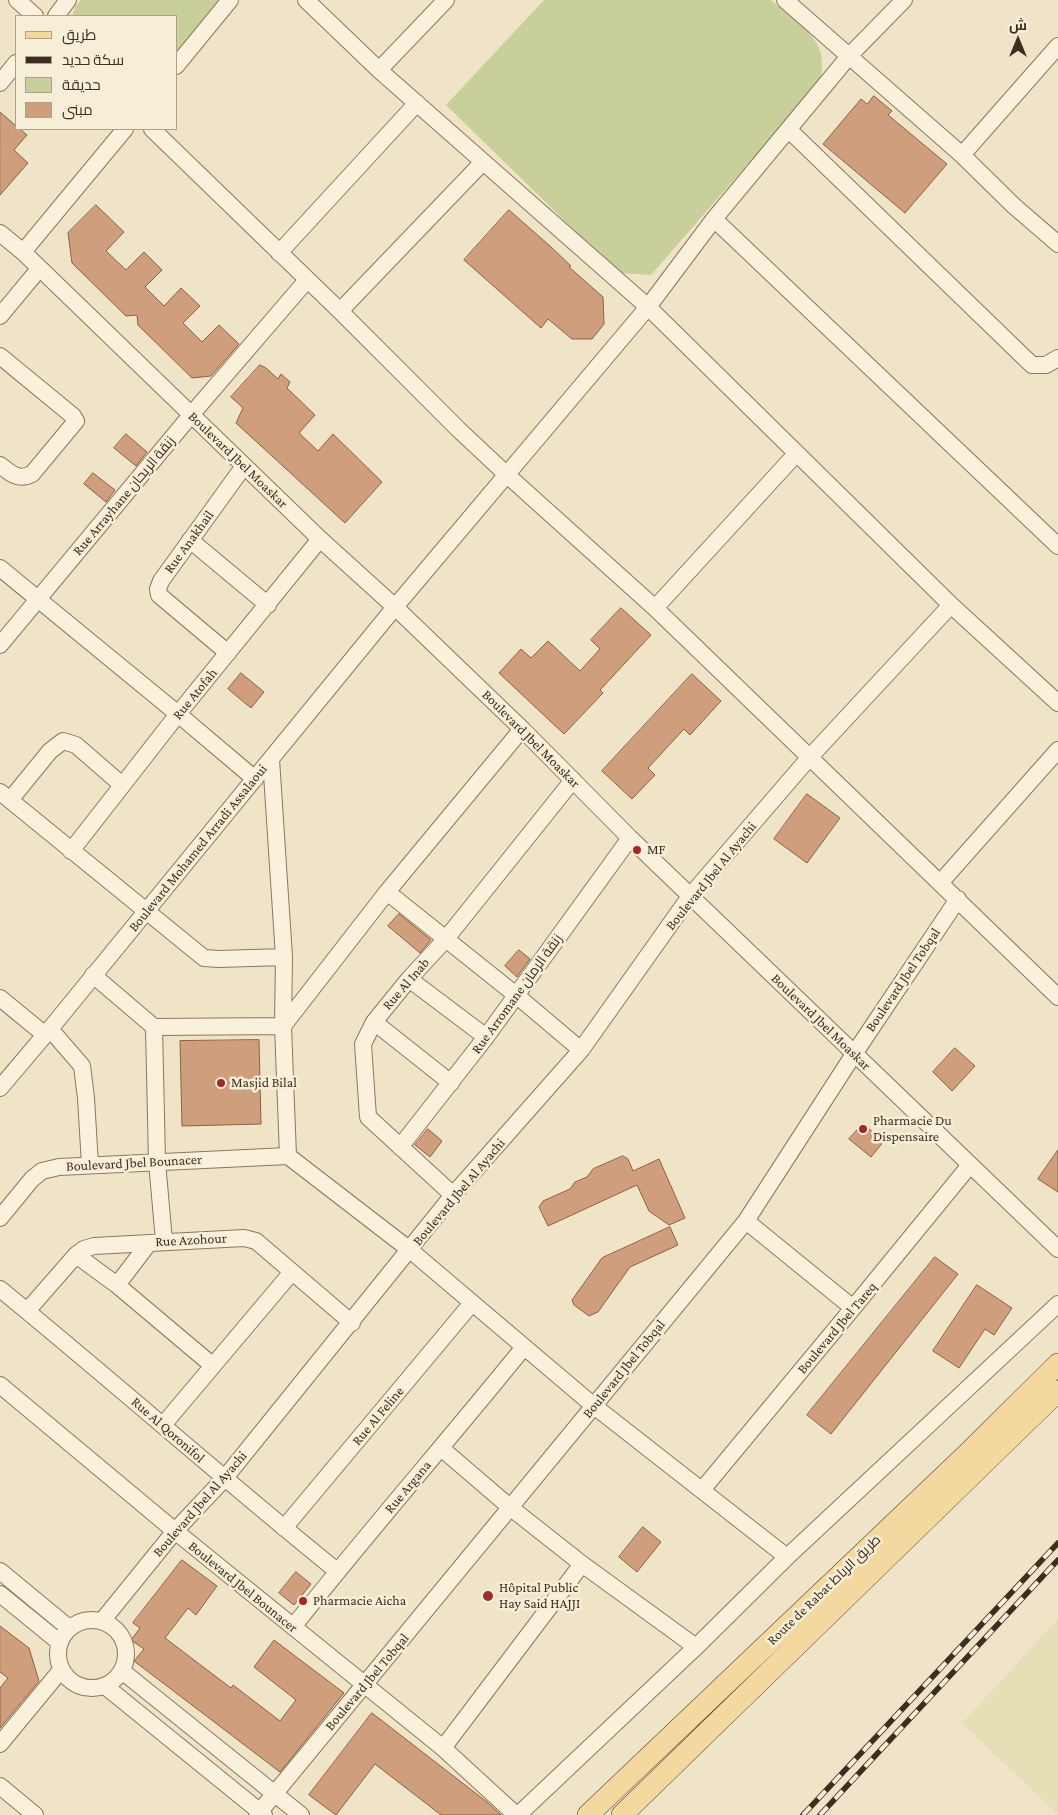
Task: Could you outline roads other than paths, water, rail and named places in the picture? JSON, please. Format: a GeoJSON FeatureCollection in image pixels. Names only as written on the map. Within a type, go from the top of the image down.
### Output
{"type":"FeatureCollection","features":[{"type":"Feature","properties":{"kind":"main road","name":"Route de Rabat طريق الرباط"},"geometry":{"type":"LineString","coordinates":[[588,1815],[966,1455],[1058,1364]]}},
{"type":"Feature","properties":{"kind":"main road","name":"Route de Rabat طريق الرباط"},"geometry":{"type":"LineString","coordinates":[[622,1815],[1058,1392]]}},
{"type":"Feature","properties":{"kind":"street"},"geometry":{"type":"LineString","coordinates":[[17,0],[34,15]]}},
{"type":"Feature","properties":{"kind":"street"},"geometry":{"type":"LineString","coordinates":[[57,15],[68,0]]}},
{"type":"Feature","properties":{"kind":"street"},"geometry":{"type":"LineString","coordinates":[[178,64],[230,0]]}},
{"type":"Feature","properties":{"kind":"street"},"geometry":{"type":"LineString","coordinates":[[306,0],[379,70],[648,307],[951,605],[1058,703]]}},
{"type":"Feature","properties":{"kind":"street"},"geometry":{"type":"LineString","coordinates":[[379,70],[446,0]]}},
{"type":"Feature","properties":{"kind":"street"},"geometry":{"type":"LineString","coordinates":[[785,0],[962,156],[1014,206],[1058,244]]}},
{"type":"Feature","properties":{"kind":"street","name":"Boulevard Mohamed Arradi Assalaoui"},"geometry":{"type":"LineString","coordinates":[[0,1088],[395,607],[648,307],[714,220],[850,56],[904,0]]}},
{"type":"Feature","properties":{"kind":"street"},"geometry":{"type":"LineString","coordinates":[[962,156],[1058,46]]}},
{"type":"Feature","properties":{"kind":"street"},"geometry":{"type":"LineString","coordinates":[[0,82],[15,64]]}},
{"type":"Feature","properties":{"kind":"street"},"geometry":{"type":"LineString","coordinates":[[279,253],[417,103]]}},
{"type":"Feature","properties":{"kind":"street"},"geometry":{"type":"LineString","coordinates":[[23,252],[124,130]]}},
{"type":"Feature","properties":{"kind":"street"},"geometry":{"type":"LineString","coordinates":[[153,130],[340,311],[458,429],[655,608],[1058,997]]}},
{"type":"Feature","properties":{"kind":"street"},"geometry":{"type":"LineString","coordinates":[[789,130],[1032,365],[1046,365],[1058,358]]}},
{"type":"Feature","properties":{"kind":"street"},"geometry":{"type":"LineString","coordinates":[[340,311],[483,162]]}},
{"type":"Feature","properties":{"kind":"street"},"geometry":{"type":"LineString","coordinates":[[714,220],[1058,546]]}},
{"type":"Feature","properties":{"kind":"street","name":"Boulevard Jbel Moaskar"},"geometry":{"type":"LineString","coordinates":[[0,232],[320,539],[395,607],[522,729],[630,838],[692,895],[1058,1250]]}},
{"type":"Feature","properties":{"kind":"street"},"geometry":{"type":"LineString","coordinates":[[0,316],[39,268]]}},
{"type":"Feature","properties":{"kind":"street","name":"Rue Arrayhane زنقة الريحان"},"geometry":{"type":"LineString","coordinates":[[0,645],[191,415],[307,280]]}},
{"type":"Feature","properties":{"kind":"street"},"geometry":{"type":"LineString","coordinates":[[0,356],[76,420],[32,474],[23,478],[15,477],[0,465]]}},
{"type":"Feature","properties":{"kind":"street"},"geometry":{"type":"LineString","coordinates":[[655,608],[796,454]]}},
{"type":"Feature","properties":{"kind":"street","name":"Rue Anakhail"},"geometry":{"type":"LineString","coordinates":[[228,653],[158,592],[161,581],[244,466]]}},
{"type":"Feature","properties":{"kind":"street","name":"Rue Atofah"},"geometry":{"type":"LineString","coordinates":[[71,851],[178,714],[320,539]]}},
{"type":"Feature","properties":{"kind":"street"},"geometry":{"type":"LineString","coordinates":[[190,540],[268,605]]}},
{"type":"Feature","properties":{"kind":"street"},"geometry":{"type":"LineString","coordinates":[[0,568],[255,779]]}},
{"type":"Feature","properties":{"kind":"street","name":"Boulevard Jbel Al Ayachi"},"geometry":{"type":"LineString","coordinates":[[102,1621],[175,1531],[224,1479],[453,1195],[581,1050],[692,895],[809,758],[951,605]]}},
{"type":"Feature","properties":{"kind":"street"},"geometry":{"type":"LineString","coordinates":[[283,1026],[388,892],[522,729]]}},
{"type":"Feature","properties":{"kind":"street"},"geometry":{"type":"LineString","coordinates":[[122,785],[76,745],[63,741],[50,751],[5,796],[204,958],[284,958]]}},
{"type":"Feature","properties":{"kind":"street"},"geometry":{"type":"LineString","coordinates":[[940,882],[1058,750]]}},
{"type":"Feature","properties":{"kind":"street"},"geometry":{"type":"LineString","coordinates":[[271,759],[284,958],[283,1026],[288,1156],[410,1250],[594,1406],[787,1557]]}},
{"type":"Feature","properties":{"kind":"street","name":"Rue Al Inab"},"geometry":{"type":"LineString","coordinates":[[453,1195],[368,1117],[364,1044],[374,1022],[409,979],[445,940],[573,780]]}},
{"type":"Feature","properties":{"kind":"street","name":"Rue Arromane زنقة الرمان"},"geometry":{"type":"LineString","coordinates":[[400,1146],[486,1037],[630,838]]}},
{"type":"Feature","properties":{"kind":"street"},"geometry":{"type":"LineString","coordinates":[[388,892],[581,1050]]}},
{"type":"Feature","properties":{"kind":"street","name":"Boulevard Jbel Tobqal"},"geometry":{"type":"LineString","coordinates":[[260,1814],[273,1794],[365,1685],[746,1221],[854,1054],[958,900]]}},
{"type":"Feature","properties":{"kind":"street"},"geometry":{"type":"LineString","coordinates":[[94,975],[154,1027],[283,1026]]}},
{"type":"Feature","properties":{"kind":"street"},"geometry":{"type":"LineString","coordinates":[[409,979],[486,1037]]}},
{"type":"Feature","properties":{"kind":"street"},"geometry":{"type":"LineString","coordinates":[[0,998],[47,1032],[82,1066],[90,1165]]}},
{"type":"Feature","properties":{"kind":"street"},"geometry":{"type":"LineString","coordinates":[[374,1022],[451,1083]]}},
{"type":"Feature","properties":{"kind":"street"},"geometry":{"type":"LineString","coordinates":[[117,1285],[157,1242],[154,1027]]}},
{"type":"Feature","properties":{"kind":"street","name":"Boulevard Jbel Bounacer"},"geometry":{"type":"LineString","coordinates":[[2,1213],[42,1171],[58,1167],[288,1156]]}},
{"type":"Feature","properties":{"kind":"street","name":"Boulevard Jbel Tareq"},"geometry":{"type":"LineString","coordinates":[[702,1490],[970,1165]]}},
{"type":"Feature","properties":{"kind":"street"},"geometry":{"type":"LineString","coordinates":[[746,1221],[853,1308]]}},
{"type":"Feature","properties":{"kind":"street","name":"Rue Azohour"},"geometry":{"type":"LineString","coordinates":[[27,1311],[76,1255],[84,1249],[94,1246],[244,1238],[256,1240],[352,1322]]}},
{"type":"Feature","properties":{"kind":"street"},"geometry":{"type":"LineString","coordinates":[[76,1255],[117,1285],[212,1365]]}},
{"type":"Feature","properties":{"kind":"street"},"geometry":{"type":"LineString","coordinates":[[163,1425],[292,1272]]}},
{"type":"Feature","properties":{"kind":"street","name":"Rue Al Qoronifol"},"geometry":{"type":"LineString","coordinates":[[0,1289],[163,1425],[224,1479],[337,1571]]}},
{"type":"Feature","properties":{"kind":"street","name":"Rue Al Feline"},"geometry":{"type":"LineString","coordinates":[[284,1528],[472,1303]]}},
{"type":"Feature","properties":{"kind":"street"},"geometry":{"type":"LineString","coordinates":[[517,1815],[696,1647],[787,1557],[1058,1304]]}},
{"type":"Feature","properties":{"kind":"street","name":"Rue Argana"},"geometry":{"type":"LineString","coordinates":[[293,1627],[337,1571],[524,1347]]}},
{"type":"Feature","properties":{"kind":"street","name":"Boulevard Jbel Bounacer"},"geometry":{"type":"LineString","coordinates":[[0,1385],[175,1531],[443,1748],[517,1815]]}},
{"type":"Feature","properties":{"kind":"street"},"geometry":{"type":"LineString","coordinates":[[441,1448],[511,1508],[582,1564],[696,1647]]}},
{"type":"Feature","properties":{"kind":"street"},"geometry":{"type":"LineString","coordinates":[[443,1748],[582,1564]]}},
{"type":"Feature","properties":{"kind":"street"},"geometry":{"type":"LineString","coordinates":[[0,1571],[64,1635]]}},
{"type":"Feature","properties":{"kind":"street"},"geometry":{"type":"LineString","coordinates":[[0,1594],[64,1635]]}},
{"type":"Feature","properties":{"kind":"street"},"geometry":{"type":"LineString","coordinates":[[85,1620],[102,1621],[116,1630],[124,1642],[126,1657],[122,1671],[105,1686],[83,1687],[72,1682],[61,1670],[57,1655],[64,1635],[85,1620]]}},
{"type":"Feature","properties":{"kind":"street"},"geometry":{"type":"LineString","coordinates":[[0,1744],[61,1670]]}},
{"type":"Feature","properties":{"kind":"street"},"geometry":{"type":"LineString","coordinates":[[122,1671],[301,1815]]}},
{"type":"Feature","properties":{"kind":"street"},"geometry":{"type":"LineString","coordinates":[[105,1686],[260,1814]]}},
{"type":"Feature","properties":{"kind":"street"},"geometry":{"type":"LineString","coordinates":[[0,1786],[35,1815]]}},
{"type":"Feature","properties":{"kind":"railway"},"geometry":{"type":"LineString","coordinates":[[803,1815],[1058,1543]]}},
{"type":"Feature","properties":{"kind":"railway"},"geometry":{"type":"LineString","coordinates":[[820,1815],[1058,1560]]}},
{"type":"Feature","properties":{"kind":"place","name":"MF"},"geometry":{"type":"Point","coordinates":[637,850]}},
{"type":"Feature","properties":{"kind":"place","name":"Masjid Bilal"},"geometry":{"type":"Point","coordinates":[221,1083]}},
{"type":"Feature","properties":{"kind":"place","name":"Pharmacie Du Dispensaire"},"geometry":{"type":"Point","coordinates":[863,1129]}},
{"type":"Feature","properties":{"kind":"place","name":"Hôpital Public Hay Said HAJJI"},"geometry":{"type":"Point","coordinates":[488,1596]}},
{"type":"Feature","properties":{"kind":"place","name":"Pharmacie Aicha"},"geometry":{"type":"Point","coordinates":[303,1601]}}]}
